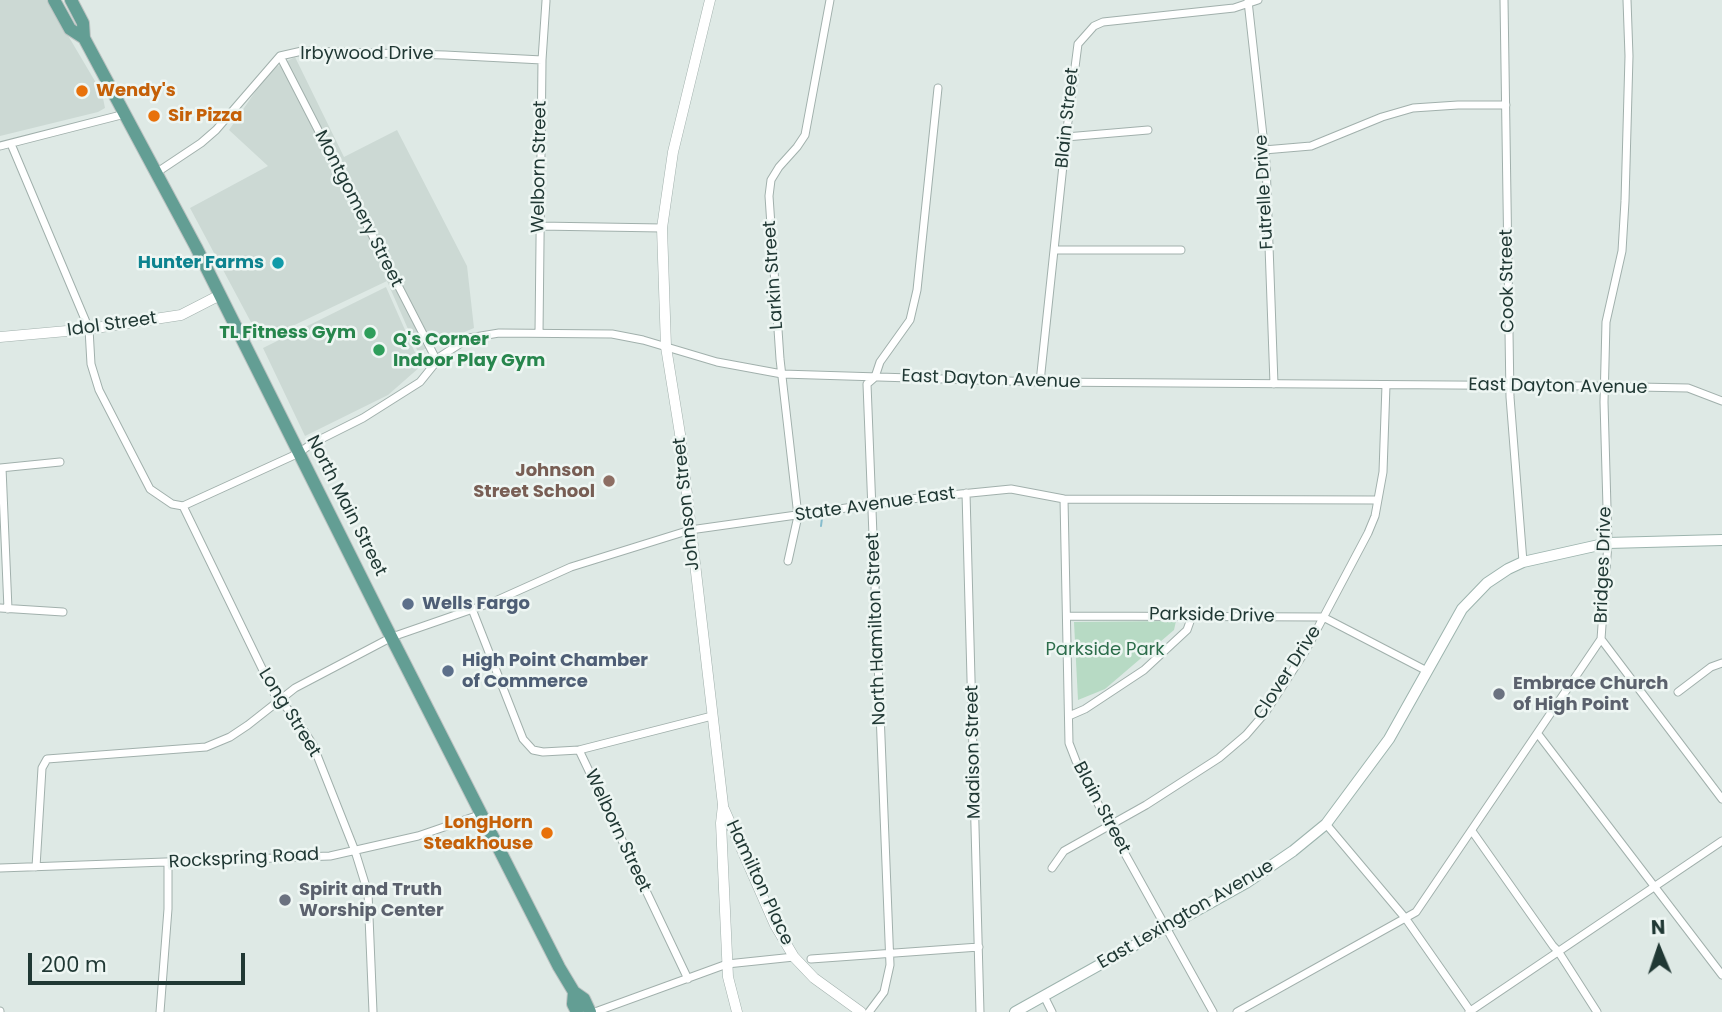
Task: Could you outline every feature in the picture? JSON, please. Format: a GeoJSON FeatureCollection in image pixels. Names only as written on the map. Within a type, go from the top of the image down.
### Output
{"type":"FeatureCollection","features":[{"type":"Feature","properties":{"kind":"main road","name":"North Main Street"},"geometry":{"type":"LineString","coordinates":[[54,0],[70,29],[84,38]]}},
{"type":"Feature","properties":{"kind":"main road","name":"North Main Street"},"geometry":{"type":"LineString","coordinates":[[71,0],[83,23],[84,38],[220,295],[482,814],[574,992],[584,999],[592,1012]]}},
{"type":"Feature","properties":{"kind":"main road","name":"East Lexington Avenue"},"geometry":{"type":"LineString","coordinates":[[1015,1012],[1265,871],[1326,824],[1389,739],[1462,609],[1487,583],[1523,562],[1608,543],[1722,540]]}},
{"type":"Feature","properties":{"kind":"main road","name":"North Main Street"},"geometry":{"type":"LineString","coordinates":[[574,992],[573,1004],[577,1012]]}},
{"type":"Feature","properties":{"kind":"street","name":"Johnson Street"},"geometry":{"type":"LineString","coordinates":[[710,0],[673,152],[662,228],[666,347],[672,375],[723,805],[721,823],[727,964],[737,1012]]}},
{"type":"Feature","properties":{"kind":"street","name":"Larkin Street"},"geometry":{"type":"LineString","coordinates":[[788,561],[798,516],[782,374],[769,196],[771,180],[805,135],[830,0]]}},
{"type":"Feature","properties":{"kind":"street","name":"Blain Street"},"geometry":{"type":"LineString","coordinates":[[1040,382],[1078,44],[1094,26],[1113,20],[1200,12],[1258,0]]}},
{"type":"Feature","properties":{"kind":"street","name":"Cook Street"},"geometry":{"type":"LineString","coordinates":[[1504,0],[1510,397],[1523,562]]}},
{"type":"Feature","properties":{"kind":"street","name":"Bridges Drive"},"geometry":{"type":"LineString","coordinates":[[1237,1012],[1416,912],[1601,639],[1608,543],[1606,322],[1622,251],[1629,56],[1627,0]]}},
{"type":"Feature","properties":{"kind":"street","name":"Welborn Street"},"geometry":{"type":"LineString","coordinates":[[539,333],[542,60],[546,1]]}},
{"type":"Feature","properties":{"kind":"street","name":"Futrelle Drive"},"geometry":{"type":"LineString","coordinates":[[1248,2],[1264,150],[1274,384]]}},
{"type":"Feature","properties":{"kind":"street","name":"Irbywood Drive"},"geometry":{"type":"LineString","coordinates":[[156,173],[216,130],[279,56],[302,51],[542,60]]}},
{"type":"Feature","properties":{"kind":"street","name":"Montgomery Street"},"geometry":{"type":"LineString","coordinates":[[279,56],[437,361]]}},
{"type":"Feature","properties":{"kind":"street","name":"North Hamilton Street"},"geometry":{"type":"LineString","coordinates":[[869,1012],[884,992],[888,981],[890,953],[867,384],[875,377],[880,362],[909,320],[916,290],[938,88]]}},
{"type":"Feature","properties":{"kind":"street"},"geometry":{"type":"LineString","coordinates":[[1264,150],[1311,146],[1382,117],[1413,108],[1506,105]]}},
{"type":"Feature","properties":{"kind":"street"},"geometry":{"type":"LineString","coordinates":[[0,146],[125,114]]}},
{"type":"Feature","properties":{"kind":"street"},"geometry":{"type":"LineString","coordinates":[[1066,136],[1148,130]]}},
{"type":"Feature","properties":{"kind":"street"},"geometry":{"type":"LineString","coordinates":[[11,144],[89,329],[91,364],[99,390],[154,492],[172,504],[183,506]]}},
{"type":"Feature","properties":{"kind":"street"},"geometry":{"type":"LineString","coordinates":[[539,226],[662,228]]}},
{"type":"Feature","properties":{"kind":"street"},"geometry":{"type":"LineString","coordinates":[[1054,250],[1181,250]]}},
{"type":"Feature","properties":{"kind":"street","name":"Idol Street"},"geometry":{"type":"LineString","coordinates":[[0,337],[89,329],[181,315],[220,295]]}},
{"type":"Feature","properties":{"kind":"street","name":"East Dayton Avenue"},"geometry":{"type":"LineString","coordinates":[[183,506],[299,453],[311,444],[363,418],[420,382],[441,356],[469,338],[499,333],[612,334],[717,362],[782,374],[1040,382],[1688,388],[1722,401]]}},
{"type":"Feature","properties":{"kind":"street","name":"Clover Drive"},"geometry":{"type":"LineString","coordinates":[[1052,868],[1064,850],[1146,805],[1219,758],[1246,735],[1265,713],[1323,617],[1368,533],[1383,471],[1386,384]]}},
{"type":"Feature","properties":{"kind":"street"},"geometry":{"type":"LineString","coordinates":[[60,462],[1,468],[4,609],[63,612]]}},
{"type":"Feature","properties":{"kind":"street","name":"State Avenue East"},"geometry":{"type":"LineString","coordinates":[[36,867],[42,768],[47,759],[206,747],[230,737],[295,688],[391,637],[472,609],[571,568],[690,530],[1012,489],[1064,499],[1377,500]]}},
{"type":"Feature","properties":{"kind":"street","name":"Madison Street"},"geometry":{"type":"LineString","coordinates":[[966,493],[980,1012]]}},
{"type":"Feature","properties":{"kind":"street","name":"Blain Street"},"geometry":{"type":"LineString","coordinates":[[1064,499],[1069,743],[1109,825],[1213,1012]]}},
{"type":"Feature","properties":{"kind":"street","name":"Long Street"},"geometry":{"type":"LineString","coordinates":[[183,506],[274,693],[313,745],[355,851],[369,893],[373,1012]]}},
{"type":"Feature","properties":{"kind":"street","name":"Welborn Street"},"geometry":{"type":"LineString","coordinates":[[472,609],[523,739],[533,750],[541,752],[579,750],[688,979]]}},
{"type":"Feature","properties":{"kind":"street","name":"Parkside Drive"},"geometry":{"type":"LineString","coordinates":[[1068,616],[1323,617],[1427,671]]}},
{"type":"Feature","properties":{"kind":"street"},"geometry":{"type":"LineString","coordinates":[[1069,716],[1096,702],[1144,670],[1187,630],[1192,616]]}},
{"type":"Feature","properties":{"kind":"street"},"geometry":{"type":"LineString","coordinates":[[1601,639],[1722,799]]}},
{"type":"Feature","properties":{"kind":"street"},"geometry":{"type":"LineString","coordinates":[[1678,692],[1711,667],[1722,663]]}},
{"type":"Feature","properties":{"kind":"street"},"geometry":{"type":"LineString","coordinates":[[579,750],[712,716]]}},
{"type":"Feature","properties":{"kind":"street"},"geometry":{"type":"LineString","coordinates":[[1538,733],[1722,975]]}},
{"type":"Feature","properties":{"kind":"street","name":"Hamilton Place"},"geometry":{"type":"LineString","coordinates":[[723,805],[775,925],[794,957],[814,978],[862,1012]]}},
{"type":"Feature","properties":{"kind":"street","name":"Rockspring Road"},"geometry":{"type":"LineString","coordinates":[[0,867],[305,858],[355,851],[418,836],[482,814]]}},
{"type":"Feature","properties":{"kind":"street"},"geometry":{"type":"LineString","coordinates":[[1326,824],[1406,919],[1470,1012],[1722,841]]}},
{"type":"Feature","properties":{"kind":"street"},"geometry":{"type":"LineString","coordinates":[[1472,831],[1558,951],[1597,1012]]}},
{"type":"Feature","properties":{"kind":"street"},"geometry":{"type":"LineString","coordinates":[[723,852],[735,852],[748,866]]}},
{"type":"Feature","properties":{"kind":"street"},"geometry":{"type":"LineString","coordinates":[[160,1012],[168,909],[168,863]]}},
{"type":"Feature","properties":{"kind":"street"},"geometry":{"type":"LineString","coordinates":[[811,959],[979,947]]}},
{"type":"Feature","properties":{"kind":"street"},"geometry":{"type":"LineString","coordinates":[[592,1012],[727,964],[794,957]]}},
{"type":"Feature","properties":{"kind":"street"},"geometry":{"type":"LineString","coordinates":[[1044,996],[1052,1012]]}},
{"type":"Feature","properties":{"kind":"shaded area"},"geometry":{"type":"Polygon","coordinates":[[[0,0],[47,0],[102,93],[105,108],[0,136],[0,0]]]}},
{"type":"Feature","properties":{"kind":"shaded area"},"geometry":{"type":"Polygon","coordinates":[[[295,57],[344,157],[397,130],[467,266],[474,328],[418,352],[387,281],[261,341],[190,208],[268,166],[229,130],[270,70],[295,57]]]}},
{"type":"Feature","properties":{"kind":"shaded area"},"geometry":{"type":"Polygon","coordinates":[[[386,287],[421,366],[388,395],[305,436],[263,348],[386,287]]]}},
{"type":"Feature","properties":{"kind":"green space","name":"Parkside Park"},"geometry":{"type":"Polygon","coordinates":[[[1176,621],[1174,630],[1105,689],[1078,700],[1074,622],[1176,621]]]}},
{"type":"Feature","properties":{"kind":"waterway"},"geometry":{"type":"LineString","coordinates":[[821,526],[822,518]]}},
{"type":"Feature","properties":{"kind":"place","name":"Wendy's"},"geometry":{"type":"Point","coordinates":[82,91]}},
{"type":"Feature","properties":{"kind":"place","name":"Sir Pizza"},"geometry":{"type":"Point","coordinates":[154,116]}},
{"type":"Feature","properties":{"kind":"place","name":"Hunter Farms"},"geometry":{"type":"Point","coordinates":[278,263]}},
{"type":"Feature","properties":{"kind":"place","name":"TL Fitness Gym"},"geometry":{"type":"Point","coordinates":[370,333]}},
{"type":"Feature","properties":{"kind":"place","name":"Q's Corner Indoor Play Gym"},"geometry":{"type":"Point","coordinates":[379,350]}},
{"type":"Feature","properties":{"kind":"place","name":"Johnson Street School"},"geometry":{"type":"Point","coordinates":[609,481]}},
{"type":"Feature","properties":{"kind":"place","name":"Wells Fargo"},"geometry":{"type":"Point","coordinates":[408,604]}},
{"type":"Feature","properties":{"kind":"place","name":"High Point Chamber of Commerce"},"geometry":{"type":"Point","coordinates":[448,671]}},
{"type":"Feature","properties":{"kind":"place","name":"Embrace Church of High Point"},"geometry":{"type":"Point","coordinates":[1499,694]}},
{"type":"Feature","properties":{"kind":"place","name":"LongHorn Steakhouse"},"geometry":{"type":"Point","coordinates":[547,833]}},
{"type":"Feature","properties":{"kind":"place","name":"Spirit and Truth Worship Center"},"geometry":{"type":"Point","coordinates":[285,900]}}]}
